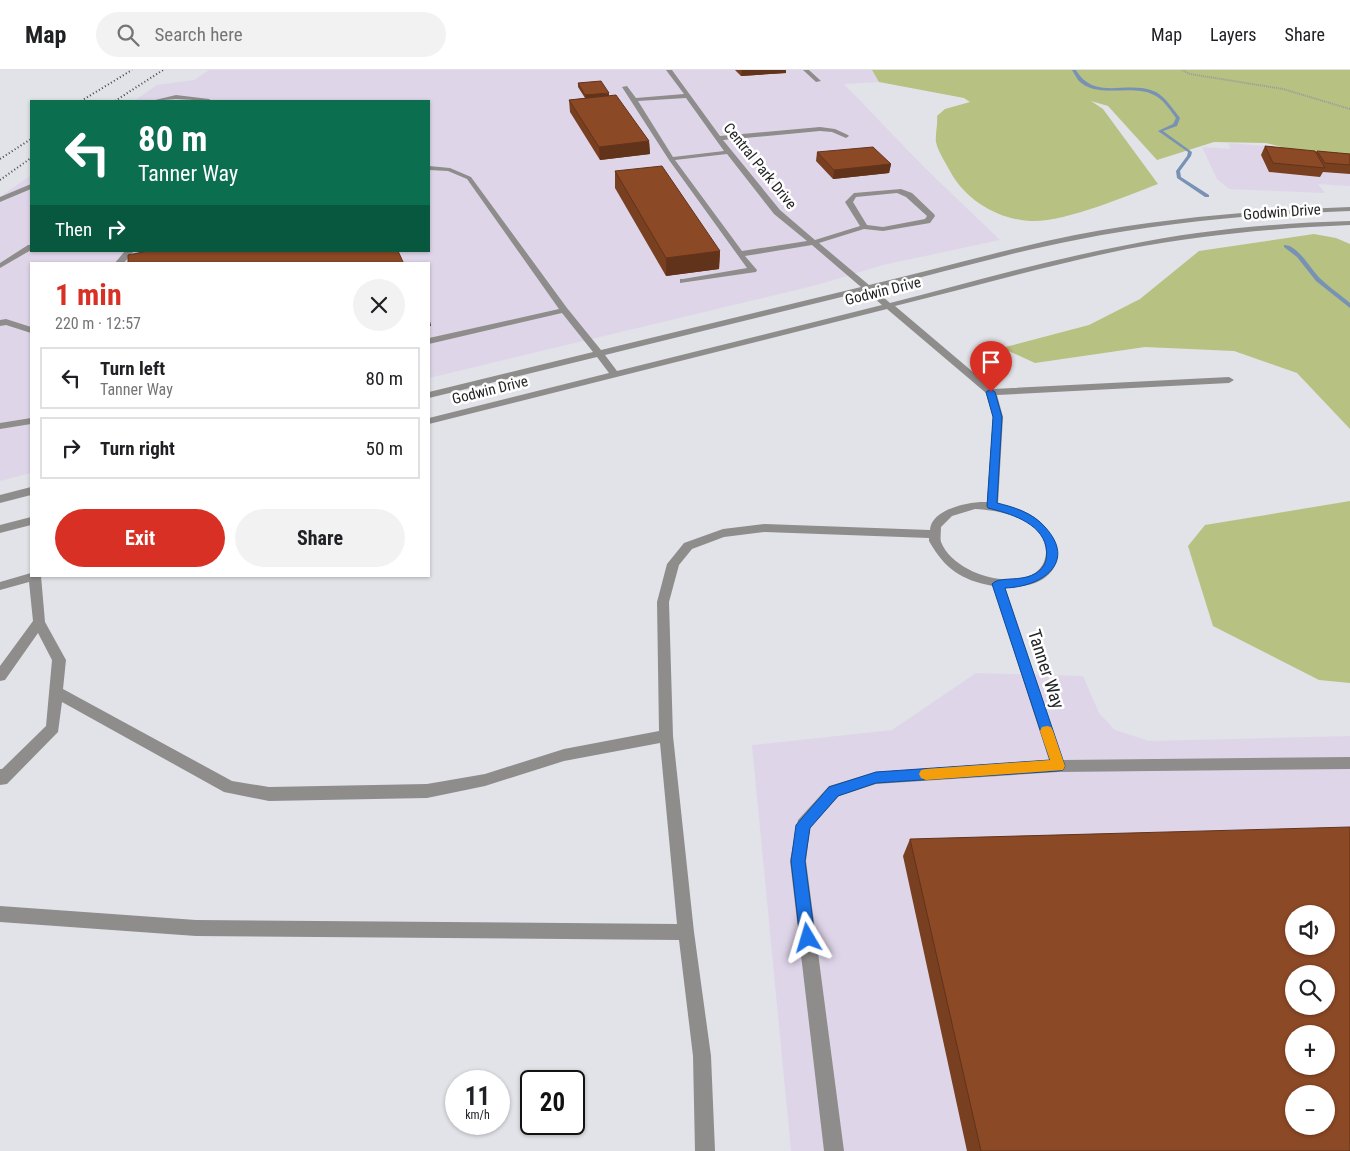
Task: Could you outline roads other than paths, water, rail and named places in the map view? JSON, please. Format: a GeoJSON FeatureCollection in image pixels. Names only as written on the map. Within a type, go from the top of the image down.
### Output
{"type":"FeatureCollection","features":[{"type":"Feature","properties":{"kind":"street","name":"Central Park Drive"},"geometry":{"type":"LineString","coordinates":[[668,70],[728,152],[777,212],[812,243],[890,305]]}},
{"type":"Feature","properties":{"kind":"street"},"geometry":{"type":"LineString","coordinates":[[806,70],[818,81]]}},
{"type":"Feature","properties":{"kind":"street"},"geometry":{"type":"LineString","coordinates":[[625,87],[671,159],[753,270],[683,281]]}},
{"type":"Feature","properties":{"kind":"street"},"geometry":{"type":"LineString","coordinates":[[634,100],[687,96]]}},
{"type":"Feature","properties":{"kind":"street"},"geometry":{"type":"LineString","coordinates":[[160,100],[176,97],[201,100]]}},
{"type":"Feature","properties":{"kind":"street"},"geometry":{"type":"LineString","coordinates":[[718,138],[820,129],[833,130],[846,136]]}},
{"type":"Feature","properties":{"kind":"street"},"geometry":{"type":"LineString","coordinates":[[671,159],[728,152]]}},
{"type":"Feature","properties":{"kind":"street"},"geometry":{"type":"LineString","coordinates":[[430,168],[462,173],[469,178],[564,310],[615,374]]}},
{"type":"Feature","properties":{"kind":"street"},"geometry":{"type":"LineString","coordinates":[[3,199],[30,186]]}},
{"type":"Feature","properties":{"kind":"street"},"geometry":{"type":"LineString","coordinates":[[740,254],[812,243],[864,227],[883,229],[927,221],[931,216],[909,195],[898,191],[854,195],[850,202],[864,227]]}},
{"type":"Feature","properties":{"kind":"street"},"geometry":{"type":"LineString","coordinates":[[3,199],[30,194]]}},
{"type":"Feature","properties":{"kind":"street","name":"Godwin Drive"},"geometry":{"type":"LineString","coordinates":[[430,395],[1073,238],[1120,229],[1225,214],[1350,208]]}},
{"type":"Feature","properties":{"kind":"street","name":"Godwin Drive"},"geometry":{"type":"LineString","coordinates":[[430,421],[1097,253],[1150,242],[1245,229],[1350,222]]}},
{"type":"Feature","properties":{"kind":"street"},"geometry":{"type":"LineString","coordinates":[[0,266],[28,249]]}},
{"type":"Feature","properties":{"kind":"street"},"geometry":{"type":"LineString","coordinates":[[0,276],[17,262],[28,249]]}},
{"type":"Feature","properties":{"kind":"street"},"geometry":{"type":"LineString","coordinates":[[120,262],[129,252]]}},
{"type":"Feature","properties":{"kind":"street"},"geometry":{"type":"LineString","coordinates":[[890,305],[991,392],[998,417],[992,506]]}},
{"type":"Feature","properties":{"kind":"street"},"geometry":{"type":"LineString","coordinates":[[430,341],[564,310]]}},
{"type":"Feature","properties":{"kind":"street"},"geometry":{"type":"LineString","coordinates":[[0,323],[6,322],[30,330]]}},
{"type":"Feature","properties":{"kind":"street"},"geometry":{"type":"LineString","coordinates":[[991,392],[1229,380]]}},
{"type":"Feature","properties":{"kind":"street"},"geometry":{"type":"LineString","coordinates":[[0,426],[30,421]]}},
{"type":"Feature","properties":{"kind":"street"},"geometry":{"type":"LineString","coordinates":[[0,499],[30,491]]}},
{"type":"Feature","properties":{"kind":"street"},"geometry":{"type":"LineString","coordinates":[[974,505],[992,506],[1009,510],[1027,518],[1041,529],[1050,542],[1053,556],[1048,569],[1036,578],[1019,584],[998,584],[977,580],[958,570],[944,558],[936,546],[934,534],[937,523],[952,510],[974,505]]}},
{"type":"Feature","properties":{"kind":"street"},"geometry":{"type":"LineString","coordinates":[[0,529],[30,521]]}},
{"type":"Feature","properties":{"kind":"street"},"geometry":{"type":"LineString","coordinates":[[705,1151],[702,1056],[686,932],[666,736],[663,602],[673,564],[688,546],[723,532],[765,528],[934,534]]}},
{"type":"Feature","properties":{"kind":"street"},"geometry":{"type":"LineString","coordinates":[[0,586],[35,577],[39,622],[59,660],[53,728],[1,780]]}},
{"type":"Feature","properties":{"kind":"street","name":"Tanner Way"},"geometry":{"type":"LineString","coordinates":[[998,584],[1058,766]]}},
{"type":"Feature","properties":{"kind":"street"},"geometry":{"type":"LineString","coordinates":[[0,676],[39,622]]}},
{"type":"Feature","properties":{"kind":"street"},"geometry":{"type":"LineString","coordinates":[[56,692],[229,787],[269,794],[427,791],[484,780],[564,755],[666,736]]}},
{"type":"Feature","properties":{"kind":"street"},"geometry":{"type":"LineString","coordinates":[[834,1151],[798,861],[803,825],[834,791],[876,778],[1058,766],[1350,763]]}},
{"type":"Feature","properties":{"kind":"street"},"geometry":{"type":"LineString","coordinates":[[0,914],[196,928],[686,932]]}},
{"type":"Feature","properties":{"kind":"waterway"},"geometry":{"type":"LineString","coordinates":[[1074,70],[1080,80],[1088,86],[1108,89],[1141,89],[1163,99],[1178,118],[1175,125],[1160,131],[1190,152],[1178,171],[1179,178],[1207,196]]}},
{"type":"Feature","properties":{"kind":"waterway"},"geometry":{"type":"LineString","coordinates":[[1286,246],[1299,256],[1318,280],[1350,306]]}},
{"type":"Feature","properties":{"kind":"railway"},"geometry":{"type":"LineString","coordinates":[[83,100],[132,70]]}},
{"type":"Feature","properties":{"kind":"railway"},"geometry":{"type":"LineString","coordinates":[[117,100],[163,70]]}},
{"type":"Feature","properties":{"kind":"railway"},"geometry":{"type":"LineString","coordinates":[[0,159],[30,140]]}},
{"type":"Feature","properties":{"kind":"railway"},"geometry":{"type":"LineString","coordinates":[[0,180],[30,159]]}}]}
